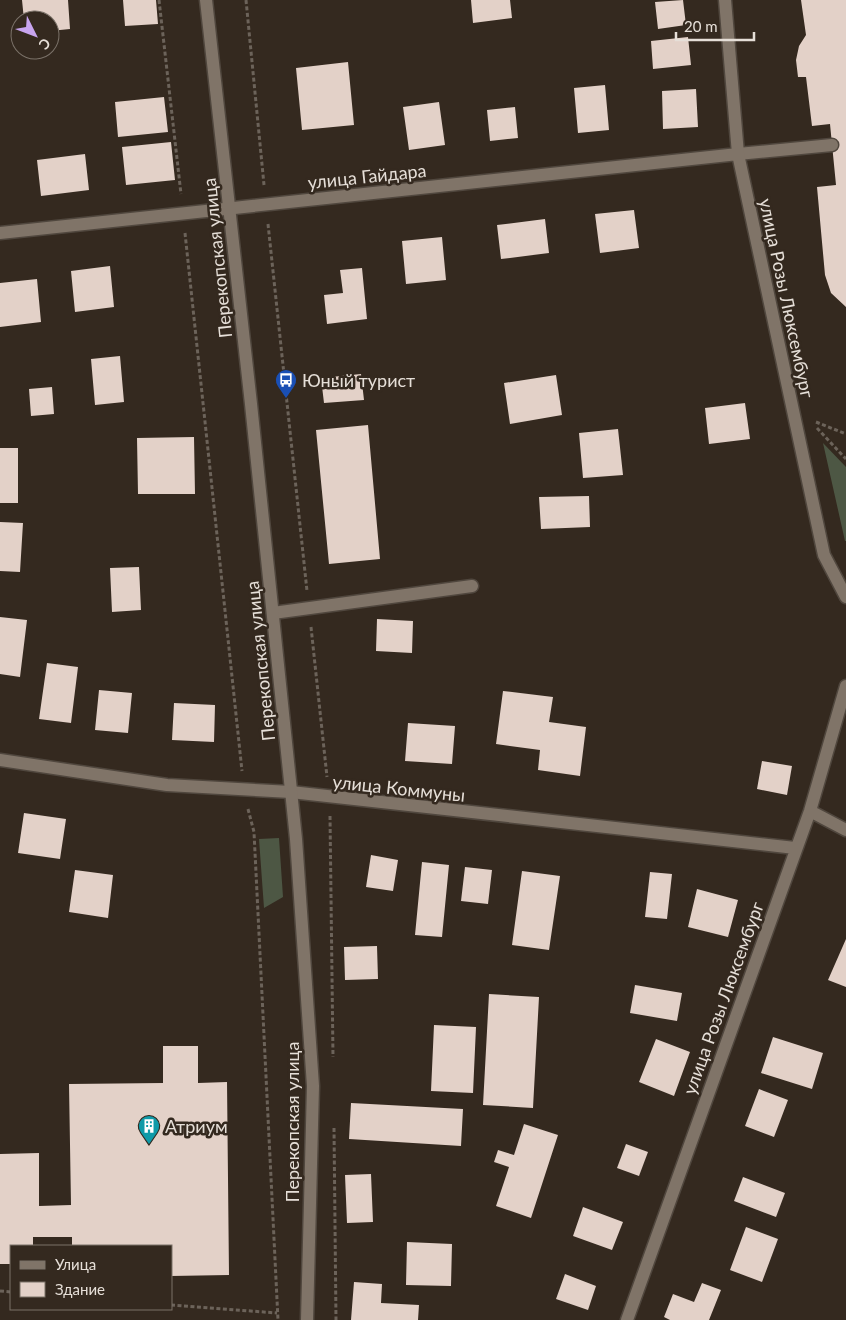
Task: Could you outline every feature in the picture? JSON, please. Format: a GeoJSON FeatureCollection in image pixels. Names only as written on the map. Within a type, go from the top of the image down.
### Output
{"type":"FeatureCollection","features":[{"type":"Feature","properties":{"kind":"street","name":"Перекопская улица"},"geometry":{"type":"LineString","coordinates":[[206,0],[291,792],[313,1086],[307,1320]]}},
{"type":"Feature","properties":{"kind":"street","name":"улица Розы Люксембург"},"geometry":{"type":"LineString","coordinates":[[724,0],[738,154],[824,555],[846,597]]}},
{"type":"Feature","properties":{"kind":"street","name":"улица Гайдара"},"geometry":{"type":"LineString","coordinates":[[0,233],[832,145]]}},
{"type":"Feature","properties":{"kind":"street"},"geometry":{"type":"LineString","coordinates":[[272,613],[472,586]]}},
{"type":"Feature","properties":{"kind":"street","name":"улица Розы Люксембург"},"geometry":{"type":"LineString","coordinates":[[627,1320],[795,848],[810,811],[846,686]]}},
{"type":"Feature","properties":{"kind":"street","name":"улица Коммуны"},"geometry":{"type":"LineString","coordinates":[[0,760],[167,785],[291,792],[329,798],[795,848]]}},
{"type":"Feature","properties":{"kind":"street"},"geometry":{"type":"LineString","coordinates":[[810,811],[846,830]]}},
{"type":"Feature","properties":{"kind":"path"},"geometry":{"type":"LineString","coordinates":[[159,0],[184,214],[244,788],[254,832],[278,1320]]}},
{"type":"Feature","properties":{"kind":"path"},"geometry":{"type":"LineString","coordinates":[[246,0],[329,798],[333,1064]]}},
{"type":"Feature","properties":{"kind":"path"},"geometry":{"type":"LineString","coordinates":[[846,434],[809,420],[846,459]]}},
{"type":"Feature","properties":{"kind":"path"},"geometry":{"type":"LineString","coordinates":[[334,1123],[336,1320]]}},
{"type":"Feature","properties":{"kind":"path"},"geometry":{"type":"LineString","coordinates":[[172,1305],[277,1313]]}},
{"type":"Feature","properties":{"kind":"green space"},"geometry":{"type":"Polygon","coordinates":[[[823,443],[846,467],[846,541],[845,541],[823,443]]]}},
{"type":"Feature","properties":{"kind":"green space"},"geometry":{"type":"Polygon","coordinates":[[[279,838],[283,897],[264,908],[259,839],[279,838]]]}},
{"type":"Feature","properties":{"kind":"building"},"geometry":{"type":"Polygon","coordinates":[[[22,0],[68,0],[70,29],[60,30],[60,10],[23,10],[22,0]]]}},
{"type":"Feature","properties":{"kind":"building"},"geometry":{"type":"Polygon","coordinates":[[[123,0],[156,0],[158,24],[125,26],[123,0]]]}},
{"type":"Feature","properties":{"kind":"building"},"geometry":{"type":"Polygon","coordinates":[[[471,0],[510,0],[512,18],[473,23],[471,0]]]}},
{"type":"Feature","properties":{"kind":"building"},"geometry":{"type":"Polygon","coordinates":[[[683,0],[686,25],[658,29],[655,2],[683,0]]]}},
{"type":"Feature","properties":{"kind":"building"},"geometry":{"type":"Polygon","coordinates":[[[801,0],[846,0],[846,307],[831,293],[825,275],[817,187],[836,185],[830,124],[812,126],[806,77],[798,77],[796,60],[799,46],[806,35],[801,0]]]}},
{"type":"Feature","properties":{"kind":"building"},"geometry":{"type":"Polygon","coordinates":[[[688,37],[691,65],[653,69],[651,41],[688,37]]]}},
{"type":"Feature","properties":{"kind":"building"},"geometry":{"type":"Polygon","coordinates":[[[348,62],[354,125],[302,130],[296,68],[348,62]]]}},
{"type":"Feature","properties":{"kind":"building"},"geometry":{"type":"Polygon","coordinates":[[[605,85],[609,130],[578,133],[574,88],[605,85]]]}},
{"type":"Feature","properties":{"kind":"building"},"geometry":{"type":"Polygon","coordinates":[[[696,89],[698,127],[663,129],[662,91],[696,89]]]}},
{"type":"Feature","properties":{"kind":"building"},"geometry":{"type":"Polygon","coordinates":[[[164,97],[168,132],[118,137],[115,102],[164,97]]]}},
{"type":"Feature","properties":{"kind":"building"},"geometry":{"type":"Polygon","coordinates":[[[439,102],[445,145],[409,150],[403,107],[439,102]]]}},
{"type":"Feature","properties":{"kind":"building"},"geometry":{"type":"Polygon","coordinates":[[[515,107],[518,138],[490,141],[487,110],[515,107]]]}},
{"type":"Feature","properties":{"kind":"building"},"geometry":{"type":"Polygon","coordinates":[[[171,142],[175,180],[126,185],[122,147],[171,142]]]}},
{"type":"Feature","properties":{"kind":"building"},"geometry":{"type":"Polygon","coordinates":[[[85,154],[89,190],[41,196],[37,160],[85,154]]]}},
{"type":"Feature","properties":{"kind":"building"},"geometry":{"type":"Polygon","coordinates":[[[634,210],[639,248],[600,253],[595,214],[634,210]]]}},
{"type":"Feature","properties":{"kind":"building"},"geometry":{"type":"Polygon","coordinates":[[[545,219],[549,253],[501,259],[497,225],[545,219]]]}},
{"type":"Feature","properties":{"kind":"building"},"geometry":{"type":"Polygon","coordinates":[[[442,237],[446,280],[406,284],[402,241],[442,237]]]}},
{"type":"Feature","properties":{"kind":"building"},"geometry":{"type":"Polygon","coordinates":[[[110,266],[114,307],[75,312],[71,271],[110,266]]]}},
{"type":"Feature","properties":{"kind":"building"},"geometry":{"type":"Polygon","coordinates":[[[362,268],[367,319],[327,324],[324,295],[343,293],[340,270],[362,268]]]}},
{"type":"Feature","properties":{"kind":"building"},"geometry":{"type":"Polygon","coordinates":[[[37,279],[41,322],[0,327],[0,283],[37,279]]]}},
{"type":"Feature","properties":{"kind":"building"},"geometry":{"type":"Polygon","coordinates":[[[120,356],[124,402],[95,405],[91,359],[120,356]]]}},
{"type":"Feature","properties":{"kind":"building"},"geometry":{"type":"Polygon","coordinates":[[[361,374],[364,400],[324,403],[321,378],[361,374]]]}},
{"type":"Feature","properties":{"kind":"building"},"geometry":{"type":"Polygon","coordinates":[[[556,375],[562,415],[510,424],[504,383],[556,375]]]}},
{"type":"Feature","properties":{"kind":"building"},"geometry":{"type":"Polygon","coordinates":[[[52,387],[54,414],[31,416],[29,389],[52,387]]]}},
{"type":"Feature","properties":{"kind":"building"},"geometry":{"type":"Polygon","coordinates":[[[745,403],[750,439],[709,444],[705,408],[745,403]]]}},
{"type":"Feature","properties":{"kind":"building"},"geometry":{"type":"Polygon","coordinates":[[[368,425],[380,559],[329,564],[316,430],[368,425]]]}},
{"type":"Feature","properties":{"kind":"building"},"geometry":{"type":"Polygon","coordinates":[[[618,429],[623,475],[583,478],[579,433],[618,429]]]}},
{"type":"Feature","properties":{"kind":"building"},"geometry":{"type":"Polygon","coordinates":[[[194,437],[195,494],[138,494],[137,438],[194,437]]]}},
{"type":"Feature","properties":{"kind":"building"},"geometry":{"type":"Polygon","coordinates":[[[0,448],[18,448],[18,503],[0,503],[0,448]]]}},
{"type":"Feature","properties":{"kind":"building"},"geometry":{"type":"Polygon","coordinates":[[[589,496],[590,527],[541,529],[539,497],[589,496]]]}},
{"type":"Feature","properties":{"kind":"building"},"geometry":{"type":"Polygon","coordinates":[[[0,522],[23,523],[20,572],[0,571],[0,522]]]}},
{"type":"Feature","properties":{"kind":"building"},"geometry":{"type":"Polygon","coordinates":[[[139,567],[141,610],[112,612],[110,568],[139,567]]]}},
{"type":"Feature","properties":{"kind":"building"},"geometry":{"type":"Polygon","coordinates":[[[0,617],[27,620],[20,677],[0,674],[0,617]]]}},
{"type":"Feature","properties":{"kind":"building"},"geometry":{"type":"Polygon","coordinates":[[[377,619],[413,621],[412,653],[376,651],[377,619]]]}},
{"type":"Feature","properties":{"kind":"building"},"geometry":{"type":"Polygon","coordinates":[[[47,663],[78,667],[71,723],[39,719],[47,663]]]}},
{"type":"Feature","properties":{"kind":"building"},"geometry":{"type":"Polygon","coordinates":[[[99,690],[132,693],[128,733],[95,730],[99,690]]]}},
{"type":"Feature","properties":{"kind":"building"},"geometry":{"type":"Polygon","coordinates":[[[503,691],[553,697],[549,722],[586,727],[580,776],[538,770],[540,750],[496,744],[503,691]]]}},
{"type":"Feature","properties":{"kind":"building"},"geometry":{"type":"Polygon","coordinates":[[[174,703],[215,705],[214,742],[172,740],[174,703]]]}},
{"type":"Feature","properties":{"kind":"building"},"geometry":{"type":"Polygon","coordinates":[[[408,723],[455,726],[452,764],[405,761],[408,723]]]}},
{"type":"Feature","properties":{"kind":"building"},"geometry":{"type":"Polygon","coordinates":[[[762,761],[792,766],[787,795],[757,789],[762,761]]]}},
{"type":"Feature","properties":{"kind":"building"},"geometry":{"type":"Polygon","coordinates":[[[24,813],[66,819],[60,859],[18,853],[24,813]]]}},
{"type":"Feature","properties":{"kind":"building"},"geometry":{"type":"Polygon","coordinates":[[[371,855],[398,860],[393,891],[366,887],[371,855]]]}},
{"type":"Feature","properties":{"kind":"building"},"geometry":{"type":"Polygon","coordinates":[[[422,862],[449,865],[442,937],[415,935],[422,862]]]}},
{"type":"Feature","properties":{"kind":"building"},"geometry":{"type":"Polygon","coordinates":[[[465,867],[492,870],[488,904],[461,901],[465,867]]]}},
{"type":"Feature","properties":{"kind":"building"},"geometry":{"type":"Polygon","coordinates":[[[75,870],[113,875],[108,918],[69,912],[75,870]]]}},
{"type":"Feature","properties":{"kind":"building"},"geometry":{"type":"Polygon","coordinates":[[[522,871],[560,876],[549,950],[512,945],[522,871]]]}},
{"type":"Feature","properties":{"kind":"building"},"geometry":{"type":"Polygon","coordinates":[[[650,872],[672,874],[667,919],[645,917],[650,872]]]}},
{"type":"Feature","properties":{"kind":"building"},"geometry":{"type":"Polygon","coordinates":[[[697,889],[738,900],[728,937],[688,927],[697,889]]]}},
{"type":"Feature","properties":{"kind":"building"},"geometry":{"type":"Polygon","coordinates":[[[846,939],[846,987],[828,980],[846,939]]]}},
{"type":"Feature","properties":{"kind":"building"},"geometry":{"type":"Polygon","coordinates":[[[377,946],[378,979],[345,980],[344,947],[377,946]]]}},
{"type":"Feature","properties":{"kind":"building"},"geometry":{"type":"Polygon","coordinates":[[[635,985],[682,993],[677,1021],[630,1013],[635,985]]]}},
{"type":"Feature","properties":{"kind":"building"},"geometry":{"type":"Polygon","coordinates":[[[489,994],[539,997],[533,1108],[483,1105],[489,994]]]}},
{"type":"Feature","properties":{"kind":"building"},"geometry":{"type":"Polygon","coordinates":[[[434,1025],[476,1027],[473,1093],[431,1091],[434,1025]]]}},
{"type":"Feature","properties":{"kind":"building"},"geometry":{"type":"Polygon","coordinates":[[[773,1037],[823,1053],[812,1089],[761,1073],[773,1037]]]}},
{"type":"Feature","properties":{"kind":"building"},"geometry":{"type":"Polygon","coordinates":[[[656,1039],[690,1052],[674,1096],[639,1082],[656,1039]]]}},
{"type":"Feature","properties":{"kind":"building","name":"Атриум"},"geometry":{"type":"Polygon","coordinates":[[[163,1046],[198,1046],[198,1083],[227,1082],[229,1275],[172,1276],[172,1245],[72,1245],[72,1237],[33,1237],[33,1245],[10,1245],[10,1264],[0,1264],[0,1154],[39,1153],[39,1206],[71,1205],[69,1084],[163,1083],[163,1046]]]}},
{"type":"Feature","properties":{"kind":"building"},"geometry":{"type":"Polygon","coordinates":[[[759,1089],[788,1100],[774,1137],[745,1126],[759,1089]]]}},
{"type":"Feature","properties":{"kind":"building"},"geometry":{"type":"Polygon","coordinates":[[[351,1103],[463,1109],[461,1146],[349,1139],[351,1103]]]}},
{"type":"Feature","properties":{"kind":"building"},"geometry":{"type":"Polygon","coordinates":[[[524,1124],[558,1135],[531,1218],[496,1206],[509,1167],[494,1162],[498,1150],[514,1155],[524,1124]]]}},
{"type":"Feature","properties":{"kind":"building"},"geometry":{"type":"Polygon","coordinates":[[[626,1144],[648,1152],[639,1176],[617,1168],[626,1144]]]}},
{"type":"Feature","properties":{"kind":"building"},"geometry":{"type":"Polygon","coordinates":[[[371,1174],[373,1222],[347,1223],[345,1175],[371,1174]]]}},
{"type":"Feature","properties":{"kind":"building"},"geometry":{"type":"Polygon","coordinates":[[[743,1177],[785,1193],[776,1217],[734,1201],[743,1177]]]}},
{"type":"Feature","properties":{"kind":"building"},"geometry":{"type":"Polygon","coordinates":[[[583,1207],[623,1222],[612,1250],[573,1236],[583,1207]]]}},
{"type":"Feature","properties":{"kind":"building"},"geometry":{"type":"Polygon","coordinates":[[[746,1227],[778,1239],[762,1282],[730,1270],[746,1227]]]}},
{"type":"Feature","properties":{"kind":"building"},"geometry":{"type":"Polygon","coordinates":[[[407,1242],[452,1244],[451,1286],[406,1285],[407,1242]]]}},
{"type":"Feature","properties":{"kind":"building"},"geometry":{"type":"Polygon","coordinates":[[[565,1274],[596,1286],[588,1310],[556,1299],[565,1274]]]}},
{"type":"Feature","properties":{"kind":"building"},"geometry":{"type":"Polygon","coordinates":[[[354,1282],[382,1284],[381,1303],[419,1305],[418,1320],[351,1320],[354,1282]]]}},
{"type":"Feature","properties":{"kind":"building"},"geometry":{"type":"Polygon","coordinates":[[[702,1283],[721,1290],[709,1320],[670,1320],[664,1317],[673,1294],[694,1302],[702,1283]]]}},
{"type":"Feature","properties":{"kind":"place","name":"Юный турист"},"geometry":{"type":"Point","coordinates":[286,399]}},
{"type":"Feature","properties":{"kind":"place","name":"Атриум"},"geometry":{"type":"Point","coordinates":[149,1145]}}]}
